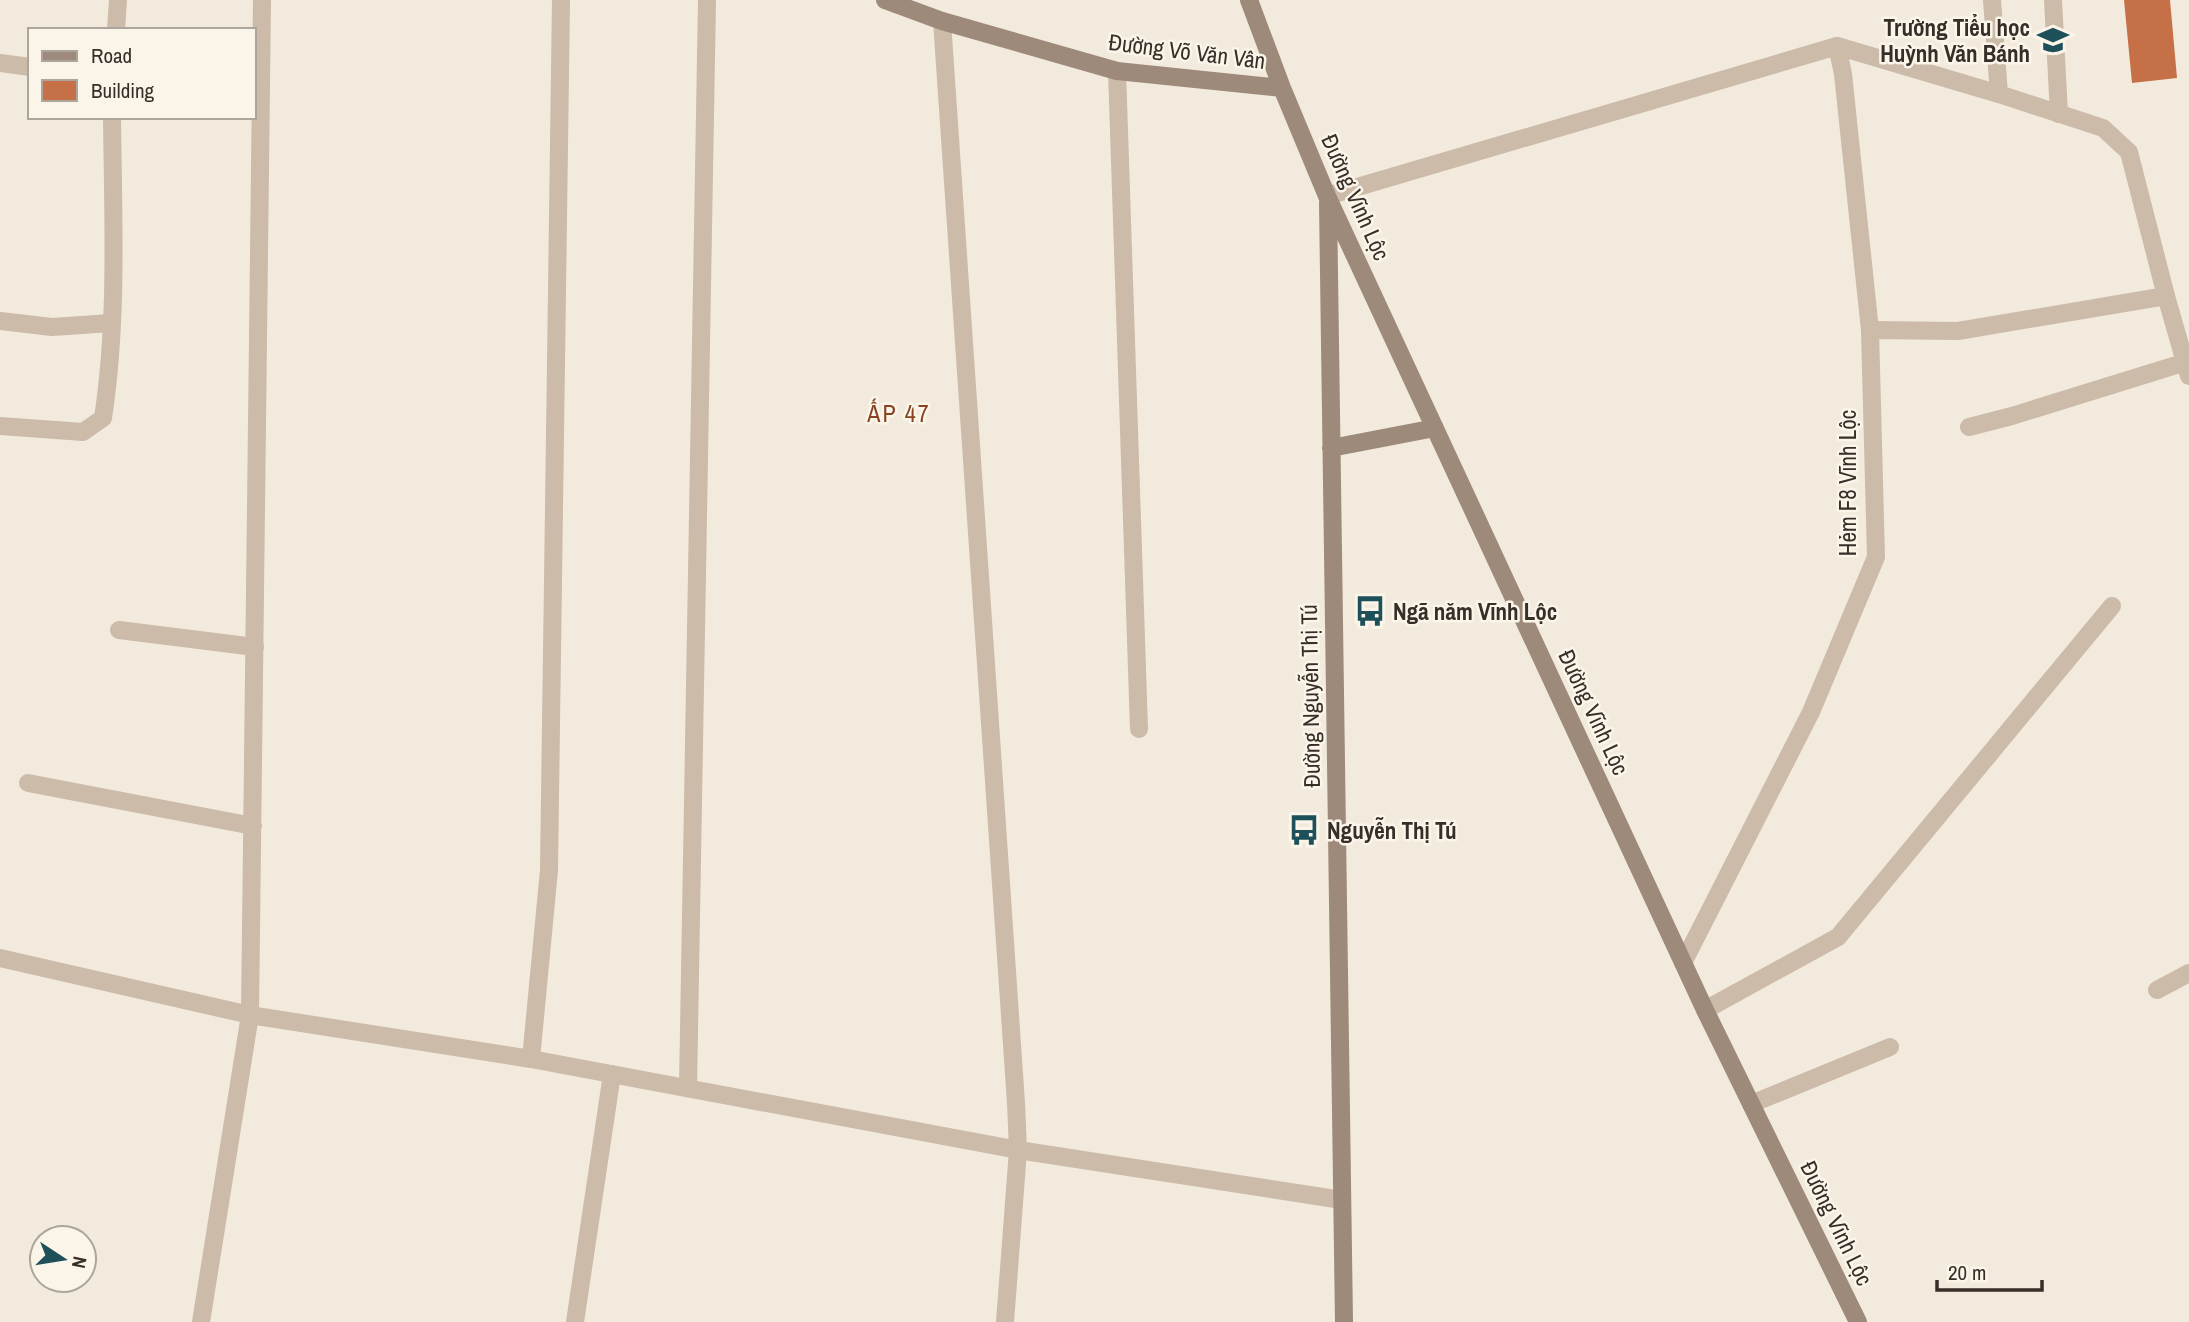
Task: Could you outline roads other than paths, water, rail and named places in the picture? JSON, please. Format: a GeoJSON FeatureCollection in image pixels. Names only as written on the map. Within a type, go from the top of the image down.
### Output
{"type":"FeatureCollection","features":[{"type":"Feature","properties":{"kind":"main road","name":"Đường Võ Văn Vân"},"geometry":{"type":"LineString","coordinates":[[885,0],[942,20],[1117,71],[1282,88]]}},
{"type":"Feature","properties":{"kind":"main road","name":"Đường Vĩnh Lộc"},"geometry":{"type":"LineString","coordinates":[[1249,0],[1282,88],[1328,196],[1705,1010],[1858,1322]]}},
{"type":"Feature","properties":{"kind":"main road","name":"Đường Nguyễn Thị Tú"},"geometry":{"type":"LineString","coordinates":[[1328,196],[1344,1322]]}},
{"type":"Feature","properties":{"kind":"main road"},"geometry":{"type":"LineString","coordinates":[[1331,448],[1435,428]]}},
{"type":"Feature","properties":{"kind":"street"},"geometry":{"type":"LineString","coordinates":[[116,28],[118,0]]}},
{"type":"Feature","properties":{"kind":"street"},"geometry":{"type":"LineString","coordinates":[[201,1322],[250,1015],[262,0]]}},
{"type":"Feature","properties":{"kind":"street"},"geometry":{"type":"LineString","coordinates":[[531,1059],[549,870],[561,0]]}},
{"type":"Feature","properties":{"kind":"street"},"geometry":{"type":"LineString","coordinates":[[688,1088],[706,0]]}},
{"type":"Feature","properties":{"kind":"street"},"geometry":{"type":"LineString","coordinates":[[1992,0],[1999,94]]}},
{"type":"Feature","properties":{"kind":"street"},"geometry":{"type":"LineString","coordinates":[[2053,0],[2059,114]]}},
{"type":"Feature","properties":{"kind":"street"},"geometry":{"type":"LineString","coordinates":[[942,20],[1018,1150],[1005,1322]]}},
{"type":"Feature","properties":{"kind":"street"},"geometry":{"type":"LineString","coordinates":[[1328,196],[1838,46],[2103,128],[2129,152],[2166,296],[2188,366],[1969,427]]}},
{"type":"Feature","properties":{"kind":"street","name":"Hẻm F8 Vĩnh Lộc"},"geometry":{"type":"LineString","coordinates":[[1683,963],[1811,712],[1876,557],[1870,330],[1838,46]]}},
{"type":"Feature","properties":{"kind":"street"},"geometry":{"type":"LineString","coordinates":[[0,64],[28,67]]}},
{"type":"Feature","properties":{"kind":"street"},"geometry":{"type":"LineString","coordinates":[[1117,71],[1139,729]]}},
{"type":"Feature","properties":{"kind":"street"},"geometry":{"type":"LineString","coordinates":[[0,426],[83,432],[103,418],[110,371],[112,119]]}},
{"type":"Feature","properties":{"kind":"street"},"geometry":{"type":"LineString","coordinates":[[1870,330],[1958,331],[2166,296]]}},
{"type":"Feature","properties":{"kind":"street"},"geometry":{"type":"LineString","coordinates":[[0,321],[52,327],[111,323]]}},
{"type":"Feature","properties":{"kind":"street"},"geometry":{"type":"LineString","coordinates":[[1705,1010],[1838,937],[2112,606]]}},
{"type":"Feature","properties":{"kind":"street"},"geometry":{"type":"LineString","coordinates":[[118,630],[255,647]]}},
{"type":"Feature","properties":{"kind":"street"},"geometry":{"type":"LineString","coordinates":[[28,783],[253,826]]}},
{"type":"Feature","properties":{"kind":"street"},"geometry":{"type":"LineString","coordinates":[[0,958],[250,1015],[531,1059],[1018,1150],[1342,1199]]}},
{"type":"Feature","properties":{"kind":"street"},"geometry":{"type":"LineString","coordinates":[[2157,989],[2189,972]]}},
{"type":"Feature","properties":{"kind":"street"},"geometry":{"type":"LineString","coordinates":[[1751,1104],[1890,1047]]}},
{"type":"Feature","properties":{"kind":"street"},"geometry":{"type":"LineString","coordinates":[[575,1322],[612,1074]]}},
{"type":"Feature","properties":{"kind":"place","name":"Trường Tiểu học Huỳnh Văn Bánh"},"geometry":{"type":"Point","coordinates":[2053,40]}},
{"type":"Feature","properties":{"kind":"place","name":"Ngã năm Vĩnh Lộc"},"geometry":{"type":"Point","coordinates":[1370,611]}},
{"type":"Feature","properties":{"kind":"place","name":"Nguyễn Thị Tú"},"geometry":{"type":"Point","coordinates":[1304,830]}},
{"type":"Feature","properties":{"kind":"district","name":"ẤP 47"},"geometry":{"type":"Point","coordinates":[899,413]}}]}
